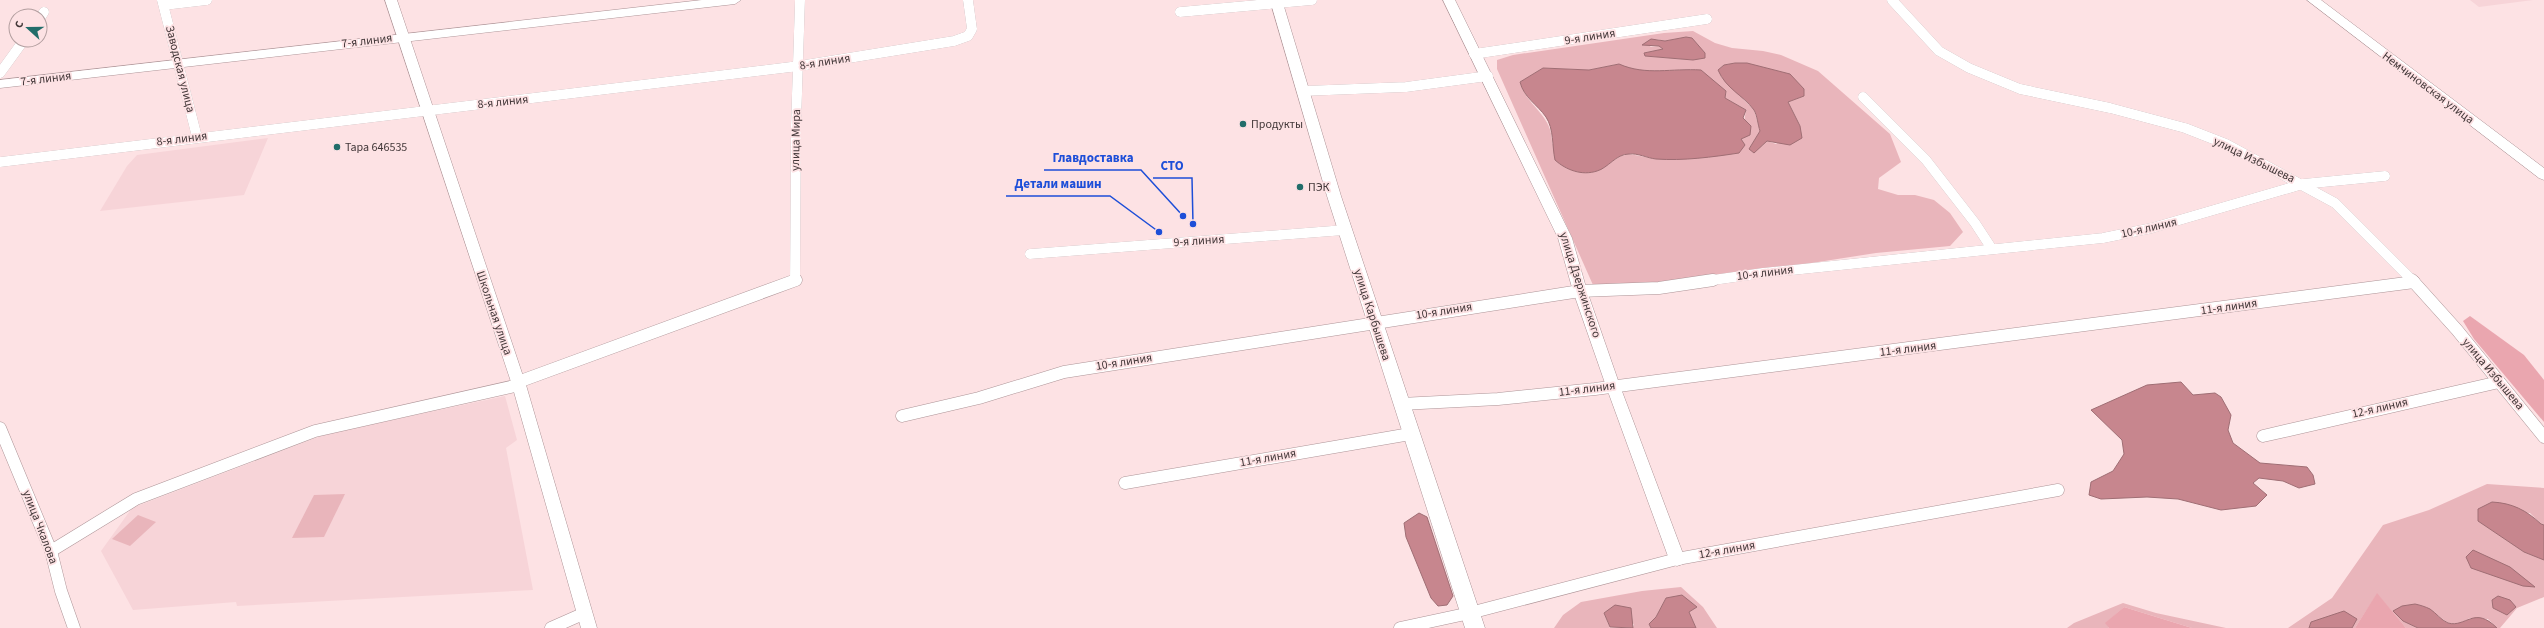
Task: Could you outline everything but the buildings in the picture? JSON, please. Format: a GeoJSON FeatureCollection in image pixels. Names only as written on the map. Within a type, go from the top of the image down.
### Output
{"type":"FeatureCollection","features":[{"type":"Feature","properties":{"kind":"main road","name":"7-я линия"},"geometry":{"type":"LineString","coordinates":[[0,84],[735,0]]}},
{"type":"Feature","properties":{"kind":"main road","name":"Немчиновская улица"},"geometry":{"type":"LineString","coordinates":[[2313,0],[2544,175]]}},
{"type":"Feature","properties":{"kind":"main road","name":"улица Карбышева"},"geometry":{"type":"LineString","coordinates":[[1277,1],[1345,230],[1472,621]]}},
{"type":"Feature","properties":{"kind":"street"},"geometry":{"type":"LineString","coordinates":[[163,3],[207,0]]}},
{"type":"Feature","properties":{"kind":"street","name":"Школьная улица"},"geometry":{"type":"LineString","coordinates":[[391,0],[518,383],[589,628]]}},
{"type":"Feature","properties":{"kind":"street","name":"улица Мира"},"geometry":{"type":"LineString","coordinates":[[518,383],[796,281],[796,125],[800,0]]}},
{"type":"Feature","properties":{"kind":"street","name":"8-я линия"},"geometry":{"type":"LineString","coordinates":[[0,162],[197,137],[799,66],[954,41],[968,36],[972,29],[968,0]]}},
{"type":"Feature","properties":{"kind":"street"},"geometry":{"type":"LineString","coordinates":[[1180,12],[1277,1],[1312,0]]}},
{"type":"Feature","properties":{"kind":"street","name":"улица Дзержинского"},"geometry":{"type":"LineString","coordinates":[[1449,0],[1474,54],[1488,76],[1565,238],[1580,291],[1613,386],[1677,559]]}},
{"type":"Feature","properties":{"kind":"street","name":"улица Избышева"},"geometry":{"type":"LineString","coordinates":[[1892,0],[1939,51],[1969,68],[2020,89],[2110,108],[2185,128],[2226,144],[2303,184],[2335,203],[2414,282],[2544,437]]}},
{"type":"Feature","properties":{"kind":"street","name":"Заводская улица"},"geometry":{"type":"LineString","coordinates":[[163,3],[197,137]]}},
{"type":"Feature","properties":{"kind":"street","name":"9-я линия"},"geometry":{"type":"LineString","coordinates":[[1474,54],[1707,19]]}},
{"type":"Feature","properties":{"kind":"street","name":"7-я линия"},"geometry":{"type":"LineString","coordinates":[[0,73],[18,48]]}},
{"type":"Feature","properties":{"kind":"street"},"geometry":{"type":"LineString","coordinates":[[1303,91],[1406,87],[1488,76]]}},
{"type":"Feature","properties":{"kind":"street"},"geometry":{"type":"LineString","coordinates":[[1863,97],[1926,160],[1975,223],[1992,249]]}},
{"type":"Feature","properties":{"kind":"street","name":"10-я линия"},"geometry":{"type":"LineString","coordinates":[[902,416],[979,398],[1064,372],[1580,291],[1659,288],[1763,273],[2103,238],[2152,228],[2303,184],[2385,176]]}},
{"type":"Feature","properties":{"kind":"street","name":"9-я линия"},"geometry":{"type":"LineString","coordinates":[[1030,254],[1345,230]]}},
{"type":"Feature","properties":{"kind":"street","name":"11-я линия"},"geometry":{"type":"LineString","coordinates":[[1401,404],[1469,403],[1613,386],[2108,324],[2414,282]]}},
{"type":"Feature","properties":{"kind":"street","name":"12-я линия"},"geometry":{"type":"LineString","coordinates":[[2263,436],[2499,382]]}},
{"type":"Feature","properties":{"kind":"street"},"geometry":{"type":"LineString","coordinates":[[51,551],[136,500],[315,431],[518,383]]}},
{"type":"Feature","properties":{"kind":"street","name":"улица Чкалова"},"geometry":{"type":"LineString","coordinates":[[0,428],[51,551],[61,591],[74,628]]}},
{"type":"Feature","properties":{"kind":"street","name":"11-я линия"},"geometry":{"type":"LineString","coordinates":[[1125,483],[1410,434]]}},
{"type":"Feature","properties":{"kind":"street","name":"12-я линия"},"geometry":{"type":"LineString","coordinates":[[1400,628],[1472,621],[1677,559],[2058,490]]}},
{"type":"Feature","properties":{"kind":"street"},"geometry":{"type":"LineString","coordinates":[[551,628],[585,613]]}},
{"type":"Feature","properties":{"kind":"shaded area"},"geometry":{"type":"Polygon","coordinates":[[[2470,0],[2533,0],[2479,7],[2470,0]]]}},
{"type":"Feature","properties":{"kind":"shaded area"},"geometry":{"type":"Polygon","coordinates":[[[1693,31],[1715,43],[1732,48],[1763,51],[1781,55],[1818,71],[1890,134],[1901,162],[1879,178],[1878,189],[1898,195],[1915,195],[1934,200],[1950,213],[1963,232],[1950,246],[1876,253],[1656,287],[1593,285],[1497,69],[1497,60],[1513,55],[1664,33],[1693,31]],[[1686,37],[1665,41],[1656,39],[1650,47],[1659,46],[1663,49],[1644,53],[1645,56],[1693,60],[1686,37]],[[1735,63],[1724,65],[1718,70],[1722,78],[1754,110],[1760,131],[1749,149],[1762,146],[1767,141],[1776,144],[1800,126],[1788,102],[1804,96],[1735,63]],[[1618,64],[1589,70],[1543,68],[1520,82],[1528,98],[1548,125],[1552,143],[1597,171],[1621,156],[1629,154],[1657,159],[1739,153],[1746,110],[1725,98],[1726,91],[1693,69],[1653,72],[1634,70],[1618,64]]]}},
{"type":"Feature","properties":{"kind":"shaded area"},"geometry":{"type":"Polygon","coordinates":[[[1686,37],[1692,38],[1705,53],[1705,58],[1693,60],[1645,56],[1644,53],[1663,49],[1659,46],[1642,45],[1651,39],[1665,41],[1686,37]]]}},
{"type":"Feature","properties":{"kind":"shaded area"},"geometry":{"type":"Polygon","coordinates":[[[1747,63],[1790,74],[1804,89],[1804,96],[1788,102],[1800,126],[1802,138],[1790,145],[1767,141],[1754,153],[1749,149],[1760,131],[1755,112],[1750,105],[1725,82],[1718,70],[1724,65],[1747,63]]]}},
{"type":"Feature","properties":{"kind":"shaded area"},"geometry":{"type":"Polygon","coordinates":[[[1619,64],[1629,68],[1649,71],[1701,70],[1726,91],[1725,98],[1746,110],[1743,118],[1751,126],[1750,135],[1741,139],[1745,145],[1739,153],[1698,158],[1656,159],[1636,154],[1629,154],[1620,156],[1597,171],[1586,173],[1574,171],[1559,164],[1555,160],[1552,132],[1549,122],[1524,92],[1520,82],[1543,68],[1589,70],[1619,64]]]}},
{"type":"Feature","properties":{"kind":"shaded area"},"geometry":{"type":"Polygon","coordinates":[[[268,138],[244,195],[100,211],[127,166],[137,155],[268,138]]]}},
{"type":"Feature","properties":{"kind":"shaded area"},"geometry":{"type":"Polygon","coordinates":[[[2470,316],[2524,355],[2544,380],[2544,422],[2474,339],[2463,321],[2470,316]]]}},
{"type":"Feature","properties":{"kind":"shaded area"},"geometry":{"type":"Polygon","coordinates":[[[2181,382],[2193,395],[2215,393],[2221,397],[2231,415],[2228,430],[2233,443],[2260,463],[2307,467],[2313,475],[2315,484],[2299,488],[2283,481],[2259,478],[2253,483],[2267,495],[2256,506],[2221,510],[2178,499],[2147,497],[2101,499],[2089,495],[2091,482],[2113,471],[2124,454],[2122,440],[2091,410],[2147,385],[2181,382]]]}},
{"type":"Feature","properties":{"kind":"shaded area"},"geometry":{"type":"Polygon","coordinates":[[[505,396],[517,440],[506,448],[533,590],[237,606],[236,602],[133,610],[101,551],[132,508],[326,434],[505,396]]]}},
{"type":"Feature","properties":{"kind":"shaded area"},"geometry":{"type":"Polygon","coordinates":[[[2487,484],[2544,488],[2544,525],[2530,513],[2478,509],[2479,521],[2524,552],[2544,560],[2544,597],[2517,608],[2500,628],[2497,628],[2488,619],[2470,618],[2458,624],[2448,623],[2429,609],[2403,621],[2418,628],[2406,628],[2377,594],[2355,628],[2352,628],[2356,619],[2311,622],[2309,628],[2288,628],[2332,598],[2383,525],[2429,510],[2487,484]]]}},
{"type":"Feature","properties":{"kind":"shaded area"},"geometry":{"type":"Polygon","coordinates":[[[345,494],[324,537],[292,538],[314,495],[345,494]]]}},
{"type":"Feature","properties":{"kind":"shaded area"},"geometry":{"type":"Polygon","coordinates":[[[2492,502],[2518,508],[2544,525],[2544,560],[2524,552],[2478,521],[2478,509],[2492,502]]]}},
{"type":"Feature","properties":{"kind":"shaded area"},"geometry":{"type":"Polygon","coordinates":[[[1419,513],[1427,517],[1453,596],[1447,605],[1438,606],[1431,598],[1406,537],[1404,523],[1419,513]]]}},
{"type":"Feature","properties":{"kind":"shaded area"},"geometry":{"type":"Polygon","coordinates":[[[138,515],[156,522],[130,546],[112,539],[138,515]]]}},
{"type":"Feature","properties":{"kind":"shaded area"},"geometry":{"type":"Polygon","coordinates":[[[2473,550],[2510,567],[2535,587],[2523,586],[2471,568],[2466,557],[2473,550]]]}},
{"type":"Feature","properties":{"kind":"shaded area"},"geometry":{"type":"Polygon","coordinates":[[[1681,587],[1703,607],[1717,628],[1696,628],[1689,612],[1697,607],[1666,598],[1656,617],[1649,624],[1651,628],[1633,628],[1634,624],[1604,613],[1610,628],[1554,628],[1563,615],[1581,602],[1642,591],[1681,587]]]}},
{"type":"Feature","properties":{"kind":"shaded area"},"geometry":{"type":"Polygon","coordinates":[[[2377,593],[2406,628],[2355,628],[2377,593]]]}},
{"type":"Feature","properties":{"kind":"shaded area"},"geometry":{"type":"Polygon","coordinates":[[[1682,595],[1697,607],[1689,612],[1696,628],[1651,628],[1649,624],[1656,617],[1666,598],[1682,595]]]}},
{"type":"Feature","properties":{"kind":"shaded area"},"geometry":{"type":"Polygon","coordinates":[[[2498,596],[2510,600],[2516,607],[2507,615],[2493,608],[2492,600],[2498,596]]]}},
{"type":"Feature","properties":{"kind":"shaded area"},"geometry":{"type":"Polygon","coordinates":[[[2123,603],[2156,613],[2226,628],[2192,628],[2124,607],[2106,623],[2109,628],[2067,628],[2074,623],[2123,603]]]}},
{"type":"Feature","properties":{"kind":"shaded area"},"geometry":{"type":"Polygon","coordinates":[[[2415,604],[2430,609],[2448,623],[2454,624],[2471,619],[2482,618],[2489,621],[2497,628],[2418,628],[2403,621],[2393,611],[2402,606],[2415,604]]]}},
{"type":"Feature","properties":{"kind":"shaded area"},"geometry":{"type":"Polygon","coordinates":[[[1615,605],[1631,608],[1633,628],[1610,627],[1604,613],[1615,605]]]}},
{"type":"Feature","properties":{"kind":"shaded area"},"geometry":{"type":"Polygon","coordinates":[[[2124,607],[2192,628],[2109,628],[2105,623],[2124,607]]]}},
{"type":"Feature","properties":{"kind":"shaded area"},"geometry":{"type":"Polygon","coordinates":[[[2344,611],[2357,619],[2352,628],[2309,628],[2311,622],[2344,611]]]}},
{"type":"Feature","properties":{"kind":"place","name":"Продукты"},"geometry":{"type":"Point","coordinates":[1243,124]}},
{"type":"Feature","properties":{"kind":"place","name":"Тара 646535"},"geometry":{"type":"Point","coordinates":[337,147]}},
{"type":"Feature","properties":{"kind":"place","name":"ПЭК"},"geometry":{"type":"Point","coordinates":[1300,187]}},
{"type":"Feature","properties":{"kind":"place","name":"Главдоставка"},"geometry":{"type":"Point","coordinates":[1183,216]}},
{"type":"Feature","properties":{"kind":"place","name":"СТО"},"geometry":{"type":"Point","coordinates":[1193,224]}},
{"type":"Feature","properties":{"kind":"place","name":"Детали машин"},"geometry":{"type":"Point","coordinates":[1159,232]}}]}
